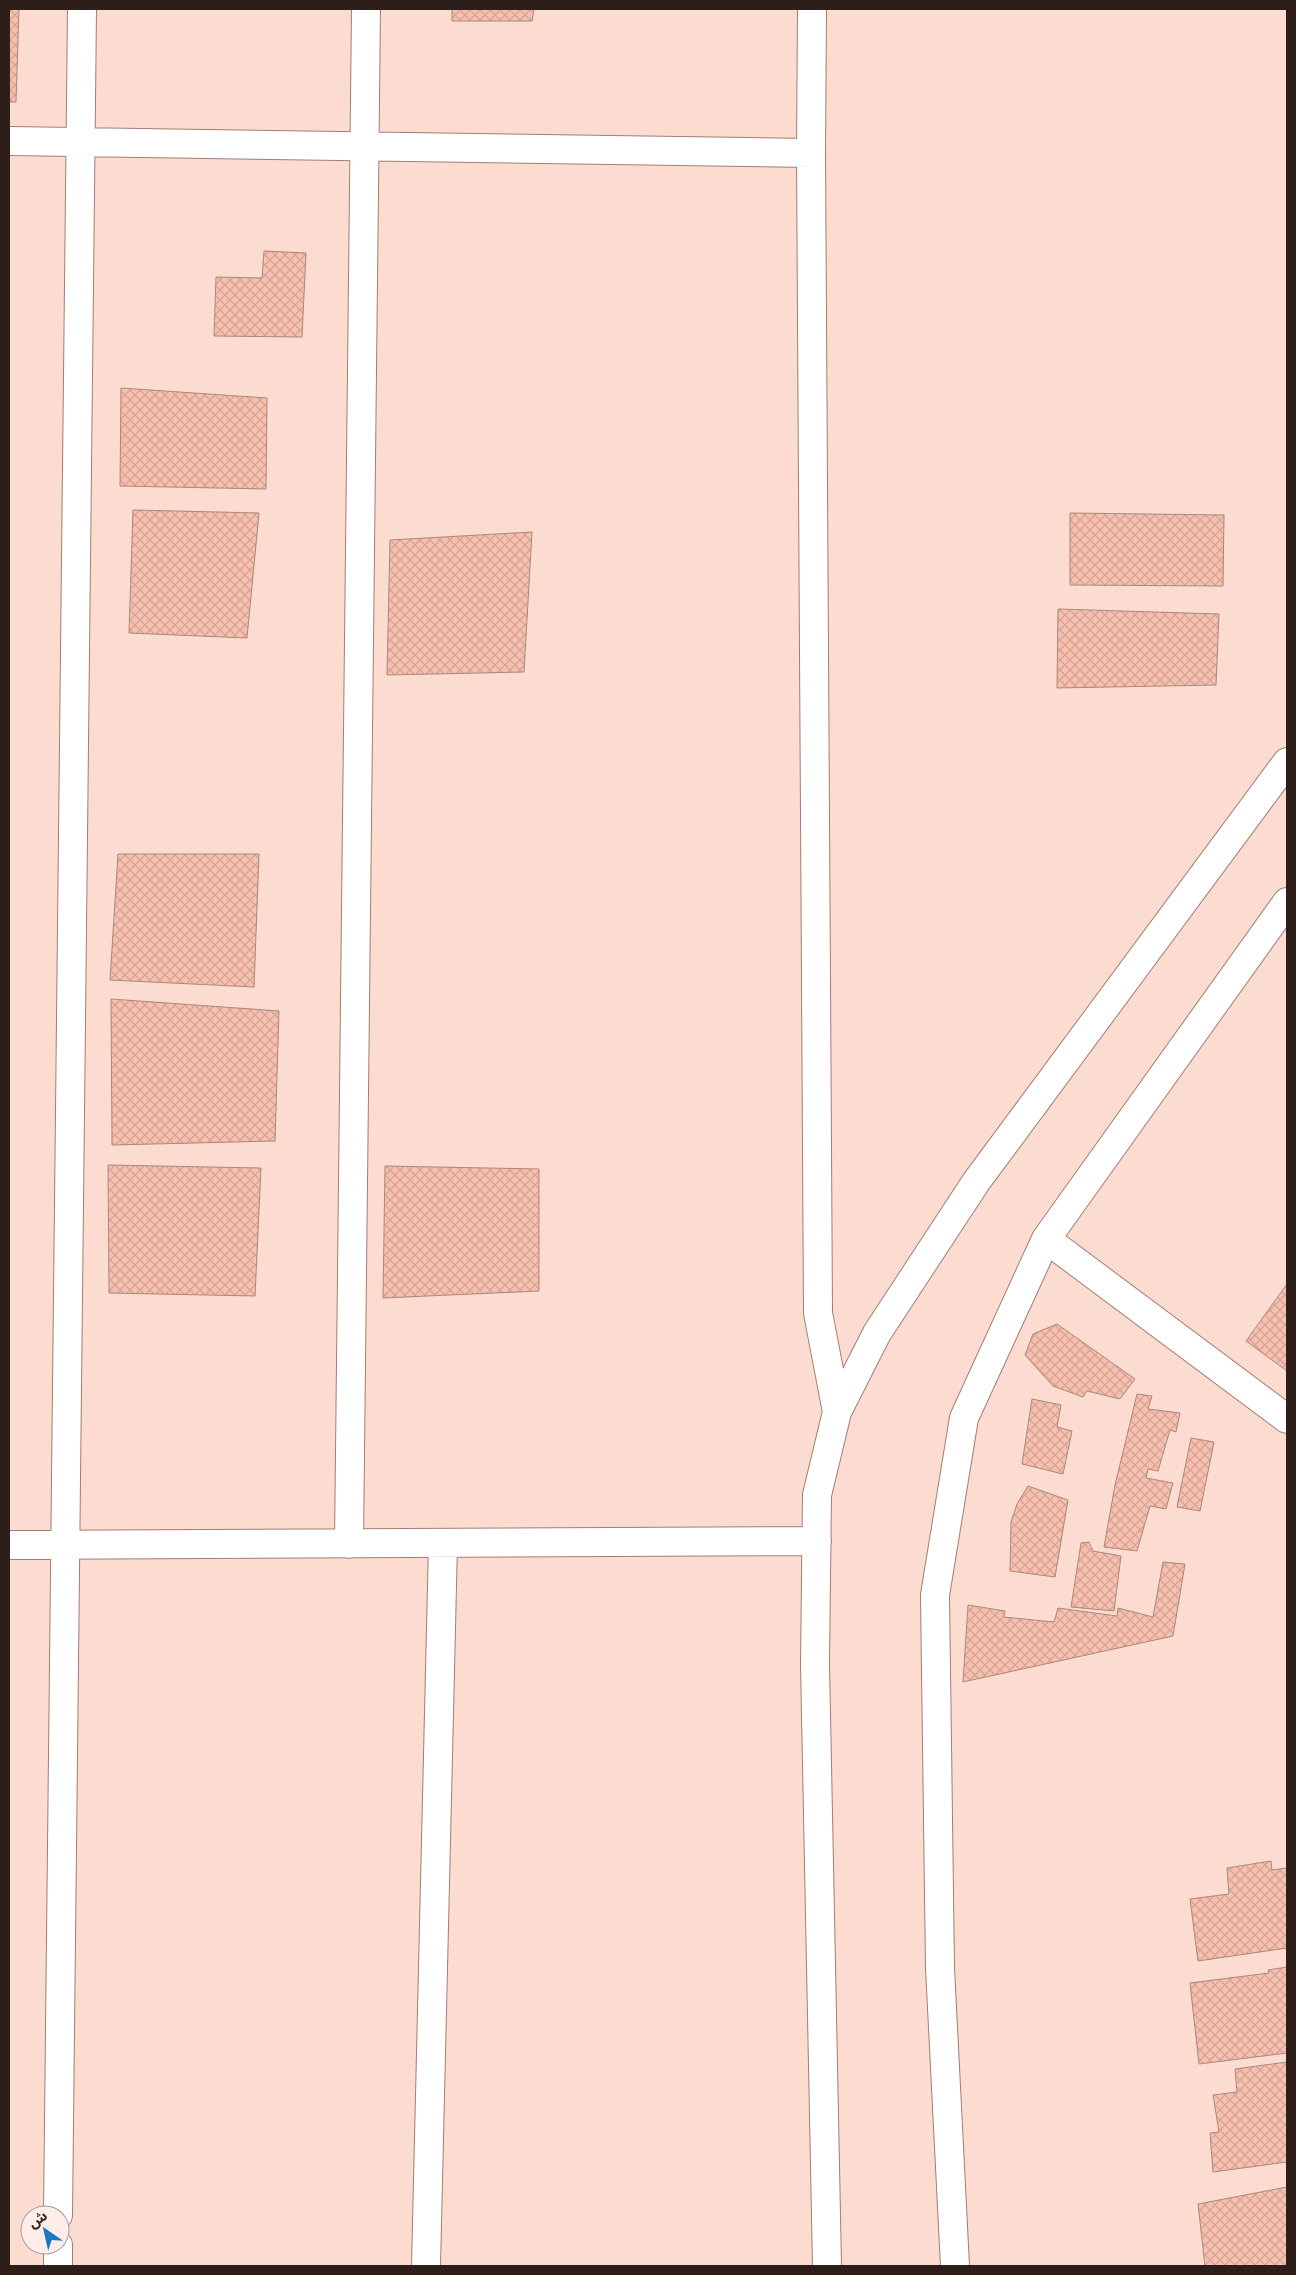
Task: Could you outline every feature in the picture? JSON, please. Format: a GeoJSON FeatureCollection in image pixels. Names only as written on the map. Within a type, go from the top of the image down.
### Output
{"type":"FeatureCollection","features":[{"type":"Feature","properties":{"kind":"street"},"geometry":{"type":"LineString","coordinates":[[58,2205],[82,9]]}},
{"type":"Feature","properties":{"kind":"street"},"geometry":{"type":"LineString","coordinates":[[350,1544],[366,9]]}},
{"type":"Feature","properties":{"kind":"street"},"geometry":{"type":"LineString","coordinates":[[812,9],[811,153],[818,1313],[837,1412]]}},
{"type":"Feature","properties":{"kind":"street"},"geometry":{"type":"LineString","coordinates":[[9,141],[811,153]]}},
{"type":"Feature","properties":{"kind":"street"},"geometry":{"type":"LineString","coordinates":[[827,2266],[815,1664],[817,1495],[837,1412],[877,1333],[976,1182],[1287,762]]}},
{"type":"Feature","properties":{"kind":"street"},"geometry":{"type":"LineString","coordinates":[[955,2266],[940,1968],[935,1595],[964,1418],[1046,1239],[1287,902]]}},
{"type":"Feature","properties":{"kind":"street"},"geometry":{"type":"LineString","coordinates":[[1046,1239],[1287,1419]]}},
{"type":"Feature","properties":{"kind":"street"},"geometry":{"type":"LineString","coordinates":[[9,1545],[817,1541]]}},
{"type":"Feature","properties":{"kind":"street"},"geometry":{"type":"LineString","coordinates":[[426,2266],[443,1544]]}},
{"type":"Feature","properties":{"kind":"building"},"geometry":{"type":"Polygon","coordinates":[[[9,9],[19,9],[16,102],[9,102],[9,9]]]}},
{"type":"Feature","properties":{"kind":"building"},"geometry":{"type":"Polygon","coordinates":[[[452,9],[534,9],[532,21],[452,21],[452,9]]]}},
{"type":"Feature","properties":{"kind":"building"},"geometry":{"type":"Polygon","coordinates":[[[264,251],[306,253],[302,337],[214,336],[216,277],[262,278],[264,251]]]}},
{"type":"Feature","properties":{"kind":"building"},"geometry":{"type":"Polygon","coordinates":[[[121,388],[267,398],[266,489],[120,486],[121,388]]]}},
{"type":"Feature","properties":{"kind":"building"},"geometry":{"type":"Polygon","coordinates":[[[133,510],[259,513],[247,638],[129,633],[133,510]]]}},
{"type":"Feature","properties":{"kind":"building"},"geometry":{"type":"Polygon","coordinates":[[[1070,513],[1224,515],[1223,586],[1070,585],[1070,513]]]}},
{"type":"Feature","properties":{"kind":"building"},"geometry":{"type":"Polygon","coordinates":[[[532,532],[524,672],[387,675],[390,540],[532,532]]]}},
{"type":"Feature","properties":{"kind":"building"},"geometry":{"type":"Polygon","coordinates":[[[1058,609],[1219,614],[1216,685],[1057,688],[1058,609]]]}},
{"type":"Feature","properties":{"kind":"building"},"geometry":{"type":"Polygon","coordinates":[[[118,854],[259,854],[254,987],[110,980],[118,854]]]}},
{"type":"Feature","properties":{"kind":"building"},"geometry":{"type":"Polygon","coordinates":[[[111,999],[279,1011],[275,1141],[112,1145],[111,999]]]}},
{"type":"Feature","properties":{"kind":"building"},"geometry":{"type":"Polygon","coordinates":[[[108,1165],[261,1168],[255,1296],[109,1293],[108,1165]]]}},
{"type":"Feature","properties":{"kind":"building"},"geometry":{"type":"Polygon","coordinates":[[[385,1166],[539,1169],[539,1291],[383,1298],[385,1166]]]}},
{"type":"Feature","properties":{"kind":"building"},"geometry":{"type":"Polygon","coordinates":[[[1287,1284],[1287,1371],[1246,1341],[1287,1284]]]}},
{"type":"Feature","properties":{"kind":"building"},"geometry":{"type":"Polygon","coordinates":[[[1057,1324],[1135,1379],[1120,1399],[1087,1391],[1083,1397],[1053,1386],[1025,1355],[1033,1334],[1057,1324]]]}},
{"type":"Feature","properties":{"kind":"building"},"geometry":{"type":"Polygon","coordinates":[[[1137,1394],[1152,1396],[1148,1409],[1180,1413],[1176,1432],[1170,1430],[1158,1471],[1148,1469],[1146,1478],[1173,1483],[1166,1509],[1150,1506],[1137,1551],[1104,1547],[1115,1485],[1137,1394]]]}},
{"type":"Feature","properties":{"kind":"building"},"geometry":{"type":"Polygon","coordinates":[[[1032,1399],[1061,1405],[1057,1427],[1072,1431],[1063,1474],[1022,1464],[1032,1399]]]}},
{"type":"Feature","properties":{"kind":"building"},"geometry":{"type":"Polygon","coordinates":[[[1191,1438],[1214,1442],[1200,1511],[1177,1507],[1191,1438]]]}},
{"type":"Feature","properties":{"kind":"building"},"geometry":{"type":"Polygon","coordinates":[[[1028,1486],[1068,1500],[1055,1577],[1010,1571],[1011,1522],[1017,1504],[1028,1486]]]}},
{"type":"Feature","properties":{"kind":"building"},"geometry":{"type":"Polygon","coordinates":[[[1089,1542],[1093,1551],[1121,1556],[1114,1611],[1071,1607],[1081,1543],[1089,1542]]]}},
{"type":"Feature","properties":{"kind":"building"},"geometry":{"type":"Polygon","coordinates":[[[1163,1562],[1185,1564],[1173,1636],[963,1682],[968,1605],[1005,1611],[1004,1617],[1054,1622],[1058,1608],[1117,1616],[1118,1608],[1153,1617],[1163,1562]]]}},
{"type":"Feature","properties":{"kind":"building"},"geometry":{"type":"Polygon","coordinates":[[[1271,1861],[1272,1870],[1287,1868],[1287,1948],[1198,1961],[1190,1899],[1229,1894],[1227,1868],[1271,1861]]]}},
{"type":"Feature","properties":{"kind":"building"},"geometry":{"type":"Polygon","coordinates":[[[1287,1967],[1287,2053],[1199,2064],[1190,1983],[1269,1973],[1268,1970],[1287,1967]]]}},
{"type":"Feature","properties":{"kind":"building"},"geometry":{"type":"Polygon","coordinates":[[[1287,2062],[1287,2162],[1213,2172],[1210,2133],[1219,2132],[1213,2095],[1237,2092],[1235,2069],[1287,2062]]]}},
{"type":"Feature","properties":{"kind":"building"},"geometry":{"type":"Polygon","coordinates":[[[1287,2187],[1287,2266],[1205,2266],[1198,2204],[1287,2187]]]}}]}
